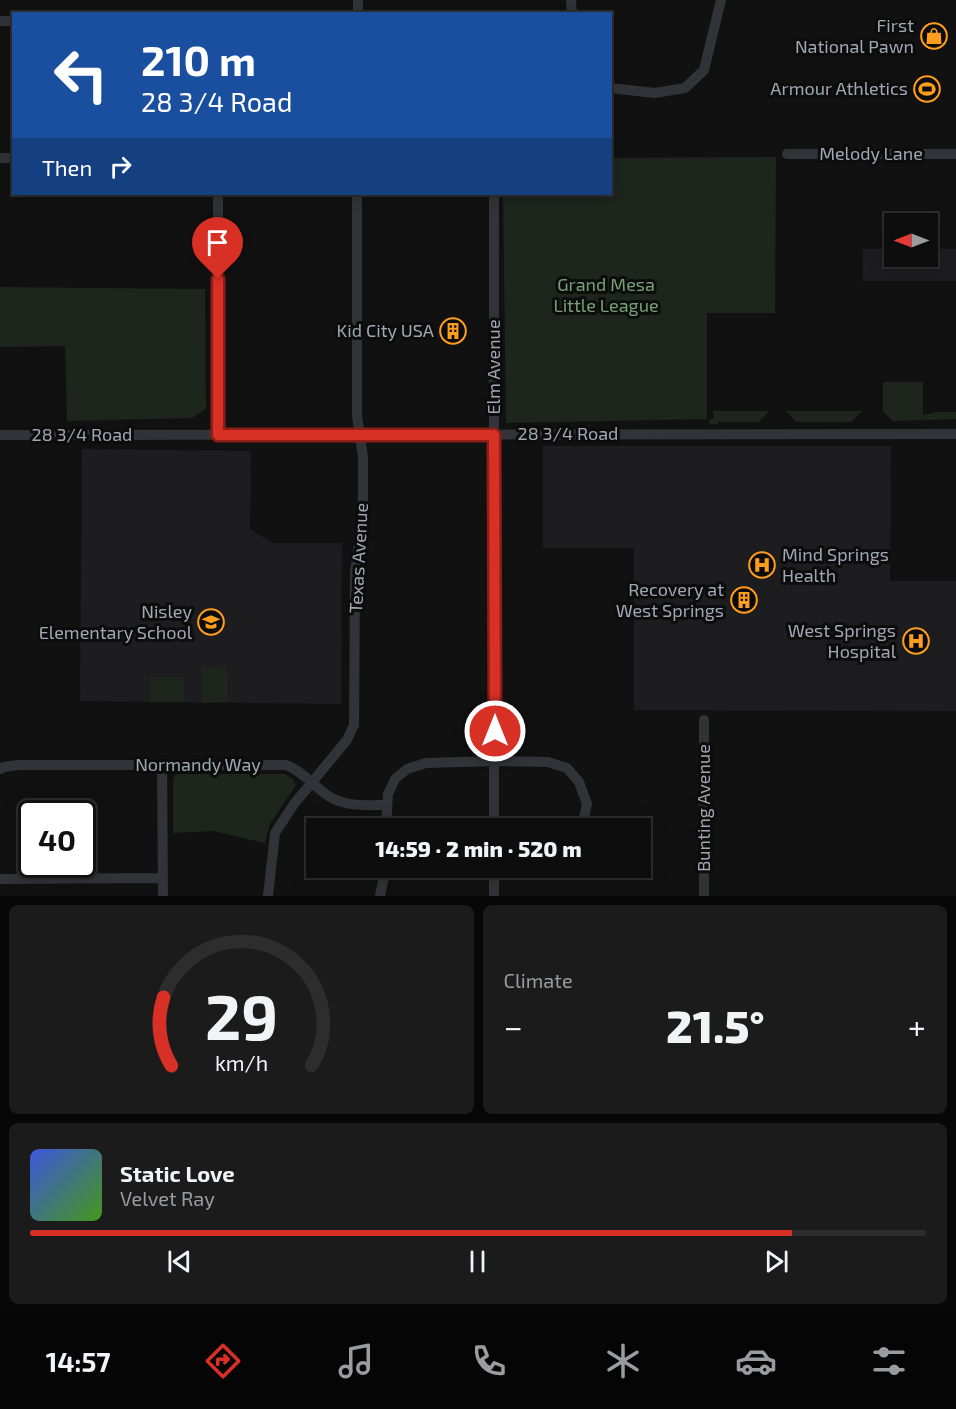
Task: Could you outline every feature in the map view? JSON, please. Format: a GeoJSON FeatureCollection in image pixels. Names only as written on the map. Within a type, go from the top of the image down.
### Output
{"type":"FeatureCollection","features":[{"type":"Feature","properties":{"kind":"street"},"geometry":{"type":"LineString","coordinates":[[612,88],[655,93],[685,88],[704,70],[721,0]]}},
{"type":"Feature","properties":{"kind":"street","name":"Melody Lane"},"geometry":{"type":"LineString","coordinates":[[787,154],[956,154]]}},
{"type":"Feature","properties":{"kind":"street"},"geometry":{"type":"LineString","coordinates":[[218,195],[218,435]]}},
{"type":"Feature","properties":{"kind":"street","name":"Texas Avenue"},"geometry":{"type":"LineString","coordinates":[[268,896],[275,833],[294,804],[346,740],[354,725],[355,572],[363,516],[363,457],[357,416],[357,195]]}},
{"type":"Feature","properties":{"kind":"street","name":"Elm Avenue"},"geometry":{"type":"LineString","coordinates":[[494,195],[494,818]]}},
{"type":"Feature","properties":{"kind":"street","name":"28 3/4 Road"},"geometry":{"type":"LineString","coordinates":[[0,435],[956,434]]}},
{"type":"Feature","properties":{"kind":"street","name":"Bunting Avenue"},"geometry":{"type":"LineString","coordinates":[[704,720],[704,896]]}},
{"type":"Feature","properties":{"kind":"street"},"geometry":{"type":"LineString","coordinates":[[386,818],[388,794],[395,779],[407,769],[416,765],[495,761],[548,762],[567,768],[579,782],[587,804],[584,818]]}},
{"type":"Feature","properties":{"kind":"street","name":"Normandy Way"},"geometry":{"type":"LineString","coordinates":[[0,769],[4,766],[18,765],[285,765],[291,766],[311,784],[339,801],[360,805],[386,805]]}},
{"type":"Feature","properties":{"kind":"street"},"geometry":{"type":"LineString","coordinates":[[162,765],[163,896]]}},
{"type":"Feature","properties":{"kind":"street"},"geometry":{"type":"LineString","coordinates":[[0,879],[163,878]]}},
{"type":"Feature","properties":{"kind":"street"},"geometry":{"type":"LineString","coordinates":[[380,896],[384,878]]}},
{"type":"Feature","properties":{"kind":"street"},"geometry":{"type":"LineString","coordinates":[[494,878],[494,896]]}},
{"type":"Feature","properties":{"kind":"shaded area"},"geometry":{"type":"Polygon","coordinates":[[[863,249],[884,249],[884,267],[938,267],[938,249],[956,249],[956,281],[863,281],[863,249]]]}},
{"type":"Feature","properties":{"kind":"shaded area","name":"Mind Springs Health"},"geometry":{"type":"Polygon","coordinates":[[[543,446],[891,446],[890,581],[956,581],[956,711],[634,710],[634,548],[543,548],[543,446]]]}},
{"type":"Feature","properties":{"kind":"shaded area","name":"Nisley Elementary School"},"geometry":{"type":"Polygon","coordinates":[[[82,449],[251,451],[250,529],[272,543],[342,543],[341,704],[80,701],[82,449]]]}},
{"type":"Feature","properties":{"kind":"green space","name":"Grand Mesa Little League"},"geometry":{"type":"Polygon","coordinates":[[[776,157],[775,313],[707,313],[707,419],[506,423],[503,195],[612,195],[612,158],[776,157]]]}},
{"type":"Feature","properties":{"kind":"green space"},"geometry":{"type":"Polygon","coordinates":[[[0,287],[205,289],[206,409],[192,418],[67,421],[65,346],[0,347],[0,287]]]}},
{"type":"Feature","properties":{"kind":"green space"},"geometry":{"type":"Polygon","coordinates":[[[883,382],[923,382],[923,415],[936,412],[956,412],[956,419],[893,421],[883,411],[883,382]]]}},
{"type":"Feature","properties":{"kind":"green space"},"geometry":{"type":"Polygon","coordinates":[[[713,411],[769,411],[759,422],[718,422],[718,424],[710,425],[709,420],[714,418],[713,411]]]}},
{"type":"Feature","properties":{"kind":"green space"},"geometry":{"type":"Polygon","coordinates":[[[786,411],[862,411],[851,422],[796,422],[786,411]]]}},
{"type":"Feature","properties":{"kind":"green space"},"geometry":{"type":"Polygon","coordinates":[[[227,667],[228,702],[202,703],[201,668],[227,667]]]}},
{"type":"Feature","properties":{"kind":"green space"},"geometry":{"type":"Polygon","coordinates":[[[150,677],[184,677],[184,702],[150,702],[150,677]]]}},
{"type":"Feature","properties":{"kind":"green space"},"geometry":{"type":"Polygon","coordinates":[[[176,774],[285,774],[294,780],[296,785],[270,824],[265,843],[214,831],[173,833],[173,779],[176,774]]]}},
{"type":"Feature","properties":{"kind":"place","name":"First National Pawn"},"geometry":{"type":"Point","coordinates":[934,36]}},
{"type":"Feature","properties":{"kind":"place","name":"Armour Athletics"},"geometry":{"type":"Point","coordinates":[927,89]}},
{"type":"Feature","properties":{"kind":"place","name":"Kid City USA"},"geometry":{"type":"Point","coordinates":[453,331]}},
{"type":"Feature","properties":{"kind":"place","name":"Mind Springs Health"},"geometry":{"type":"Point","coordinates":[762,565]}},
{"type":"Feature","properties":{"kind":"place","name":"Recovery at West Springs"},"geometry":{"type":"Point","coordinates":[744,600]}},
{"type":"Feature","properties":{"kind":"place","name":"Nisley Elementary School"},"geometry":{"type":"Point","coordinates":[211,622]}},
{"type":"Feature","properties":{"kind":"place","name":"West Springs Hospital"},"geometry":{"type":"Point","coordinates":[916,641]}},
{"type":"Feature","properties":{"kind":"route"},"geometry":{"type":"LineString","coordinates":[[218,279],[218,435],[494,435],[495,731]]}}]}
